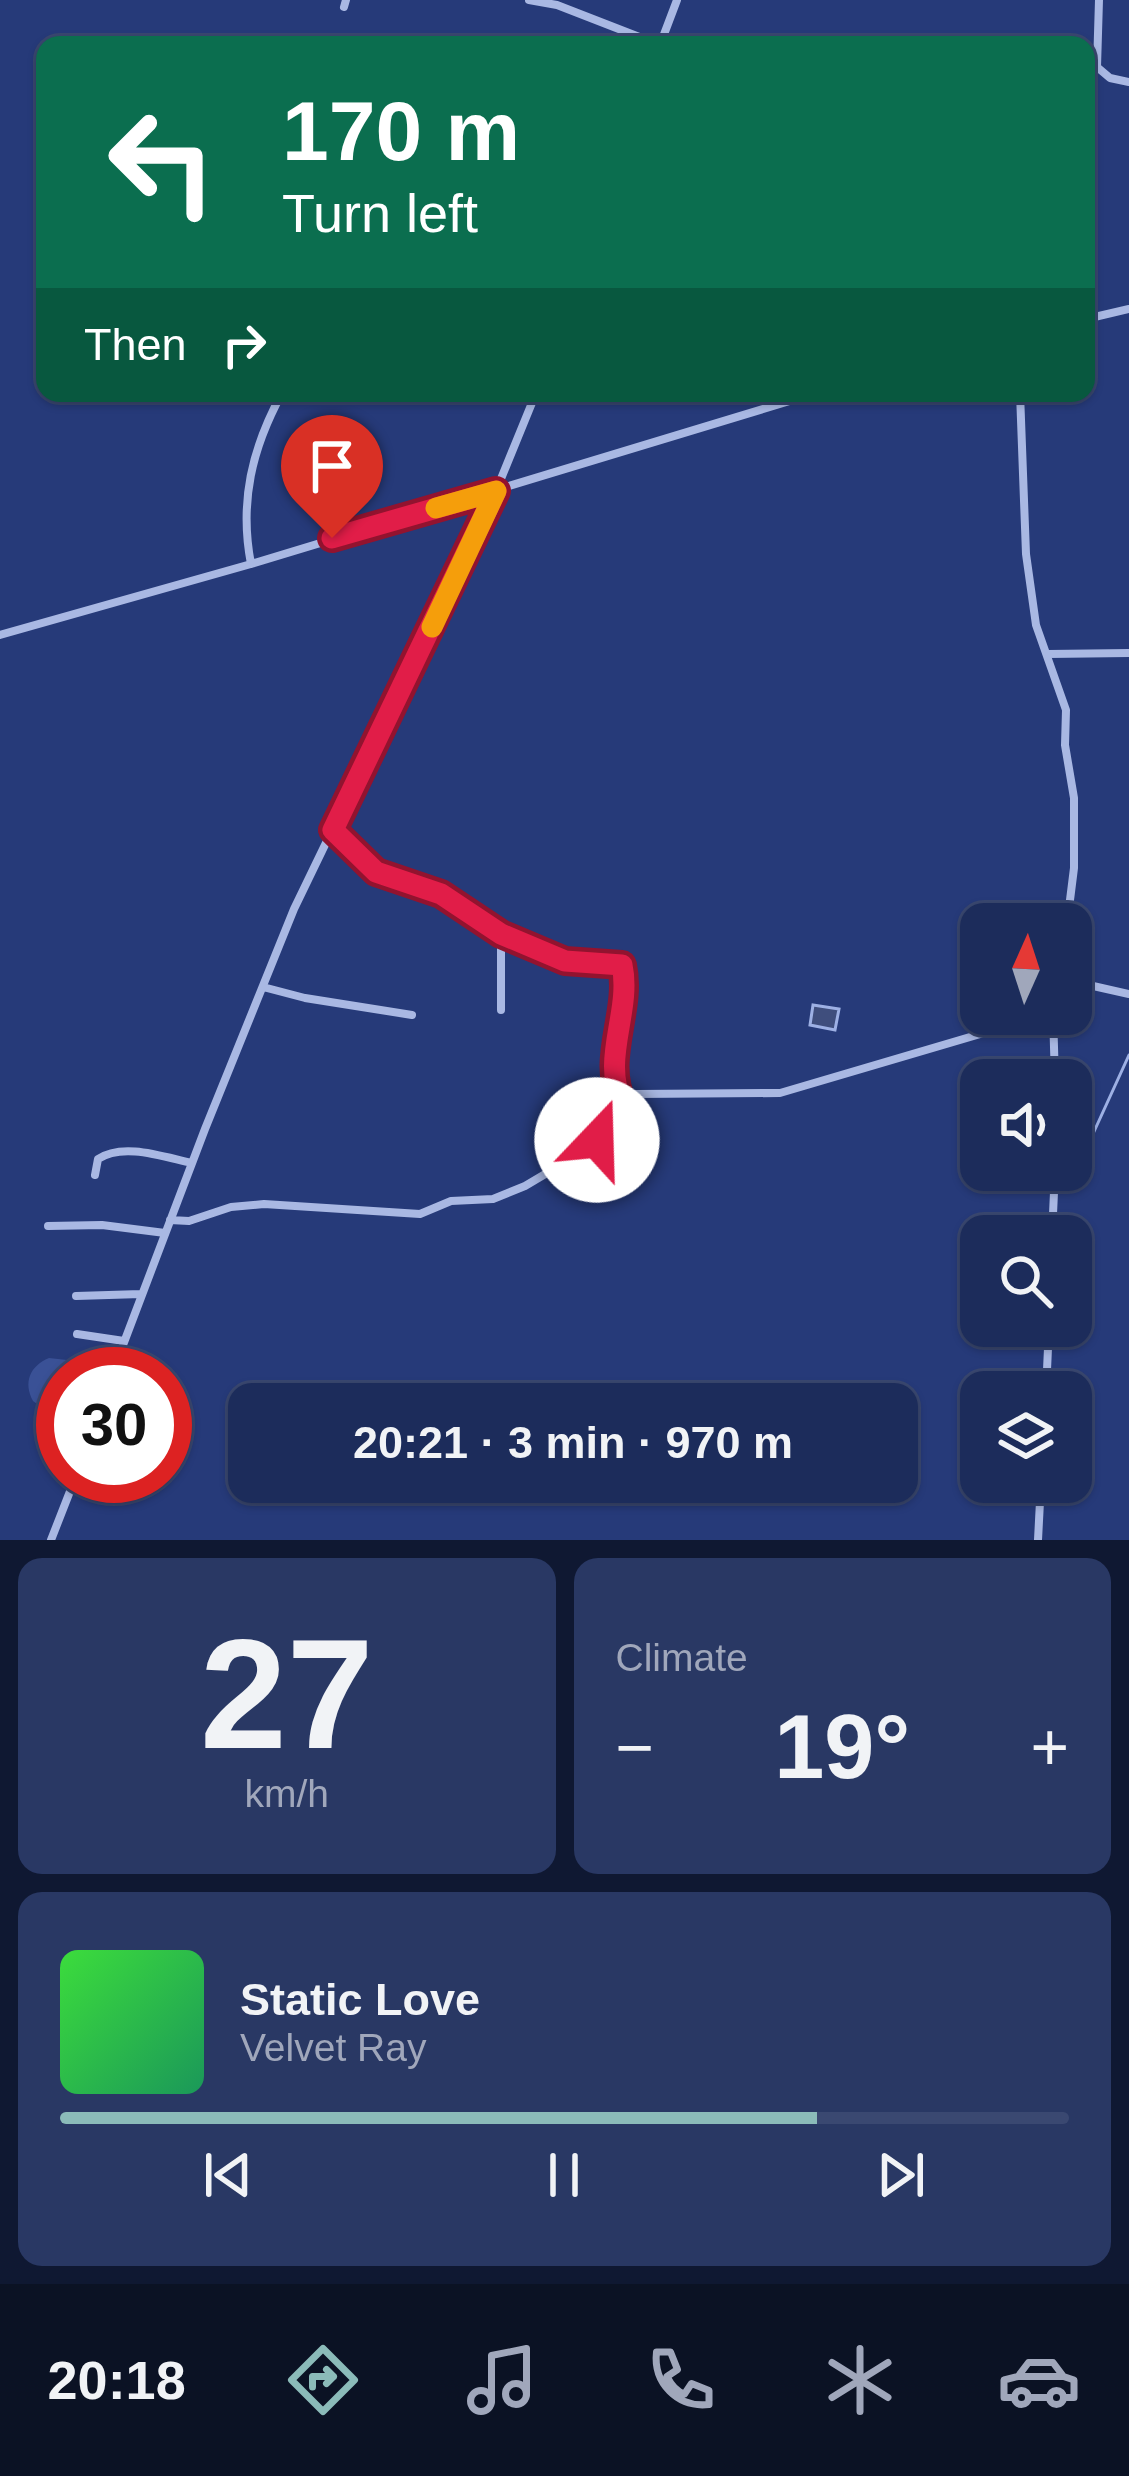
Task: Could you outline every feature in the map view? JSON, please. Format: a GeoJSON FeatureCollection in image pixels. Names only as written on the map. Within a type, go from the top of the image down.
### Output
{"type":"FeatureCollection","features":[{"type":"Feature","properties":{"kind":"street"},"geometry":{"type":"LineString","coordinates":[[529,0],[557,5],[637,36]]}},
{"type":"Feature","properties":{"kind":"street"},"geometry":{"type":"LineString","coordinates":[[663,36],[677,0]]}},
{"type":"Feature","properties":{"kind":"street"},"geometry":{"type":"LineString","coordinates":[[1099,0],[1096,67],[1110,78],[1129,82]]}},
{"type":"Feature","properties":{"kind":"street"},"geometry":{"type":"LineString","coordinates":[[1095,317],[1129,309]]}},
{"type":"Feature","properties":{"kind":"street"},"geometry":{"type":"LineString","coordinates":[[251,564],[245,498],[264,425],[277,402]]}},
{"type":"Feature","properties":{"kind":"street"},"geometry":{"type":"LineString","coordinates":[[122,1347],[294,909],[496,491],[532,402]]}},
{"type":"Feature","properties":{"kind":"street"},"geometry":{"type":"LineString","coordinates":[[0,635],[787,402]]}},
{"type":"Feature","properties":{"kind":"street"},"geometry":{"type":"LineString","coordinates":[[1020,402],[1026,554],[1036,625],[1066,710],[1065,745],[1074,798],[1070,903]]}},
{"type":"Feature","properties":{"kind":"street"},"geometry":{"type":"LineString","coordinates":[[1048,654],[1129,652]]}},
{"type":"Feature","properties":{"kind":"street"},"geometry":{"type":"LineString","coordinates":[[333,830],[376,872],[441,894],[501,934],[565,961],[622,965],[623,1003],[614,1044],[615,1090],[623,1105]]}},
{"type":"Feature","properties":{"kind":"street"},"geometry":{"type":"LineString","coordinates":[[501,934],[501,1010]]}},
{"type":"Feature","properties":{"kind":"street"},"geometry":{"type":"LineString","coordinates":[[1092,986],[1129,994]]}},
{"type":"Feature","properties":{"kind":"street"},"geometry":{"type":"LineString","coordinates":[[263,987],[412,1015]]}},
{"type":"Feature","properties":{"kind":"street"},"geometry":{"type":"LineString","coordinates":[[170,1220],[264,1204],[420,1214],[468,1198],[493,1199],[525,1186],[584,1150],[636,1094],[781,1094],[979,1035]]}},
{"type":"Feature","properties":{"kind":"street"},"geometry":{"type":"LineString","coordinates":[[94,1175],[105,1153],[130,1151],[192,1163]]}},
{"type":"Feature","properties":{"kind":"street"},"geometry":{"type":"LineString","coordinates":[[48,1226],[165,1233]]}},
{"type":"Feature","properties":{"kind":"street"},"geometry":{"type":"LineString","coordinates":[[76,1295],[141,1294]]}},
{"type":"Feature","properties":{"kind":"street"},"geometry":{"type":"LineString","coordinates":[[77,1334],[124,1341]]}},
{"type":"Feature","properties":{"kind":"street"},"geometry":{"type":"LineString","coordinates":[[50,1540],[65,1503]]}},
{"type":"Feature","properties":{"kind":"street"},"geometry":{"type":"LineString","coordinates":[[1038,1540],[1041,1503]]}},
{"type":"Feature","properties":{"kind":"shaded area"},"geometry":{"type":"Polygon","coordinates":[[[813,1005],[839,1009],[835,1030],[810,1025],[813,1005]]]}},
{"type":"Feature","properties":{"kind":"shaded area"},"geometry":{"type":"Polygon","coordinates":[[[36,1366],[36,1403],[30,1394],[30,1375],[36,1366]]]}},
{"type":"Feature","properties":{"kind":"waterway"},"geometry":{"type":"LineString","coordinates":[[1092,1136],[1129,1055]]}},
{"type":"Feature","properties":{"kind":"slow traffic"},"geometry":{"type":"LineString","coordinates":[[432,627],[496,491],[436,508]]}},
{"type":"Feature","properties":{"kind":"route"},"geometry":{"type":"LineString","coordinates":[[332,538],[496,491],[333,830],[376,872],[441,894],[501,934],[565,961],[622,965],[623,1003],[614,1044],[615,1090],[623,1105],[597,1140]]}}]}
